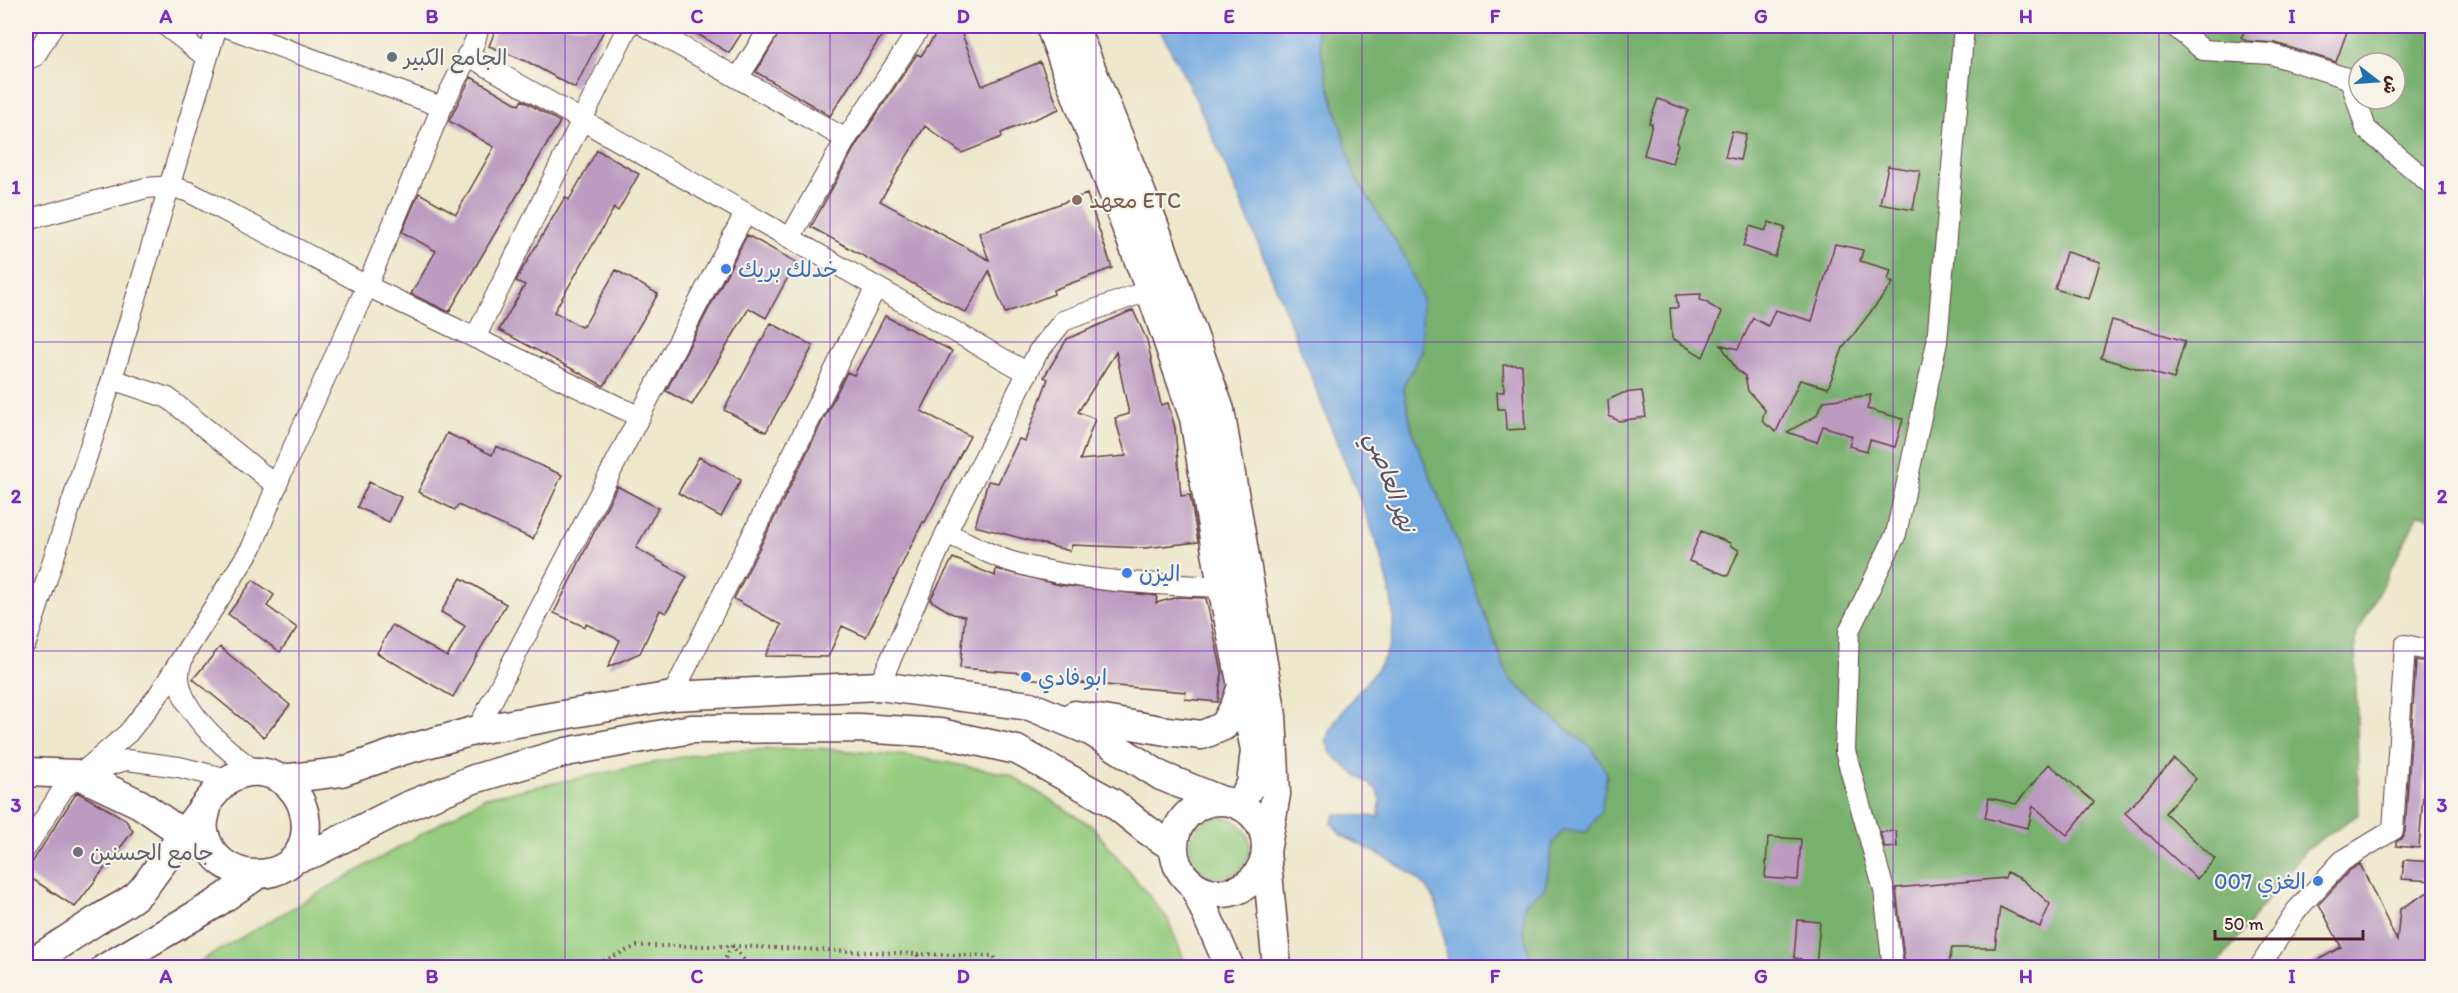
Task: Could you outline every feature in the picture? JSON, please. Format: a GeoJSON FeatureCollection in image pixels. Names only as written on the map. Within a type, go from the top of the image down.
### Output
{"type":"FeatureCollection","features":[{"type":"Feature","properties":{"kind":"main road"},"geometry":{"type":"LineString","coordinates":[[1050,26],[1150,290],[1194,418],[1222,587],[1255,750],[1251,784],[1229,802],[1199,807],[1183,820],[1176,833],[1174,848],[1180,868],[1193,884],[1230,968]]}},
{"type":"Feature","properties":{"kind":"main road"},"geometry":{"type":"LineString","coordinates":[[1074,26],[1153,222],[1220,410],[1272,716],[1275,794],[1266,852],[1261,867],[1252,880],[1239,889],[1223,893],[1208,891],[1193,884]]}},
{"type":"Feature","properties":{"kind":"main road"},"geometry":{"type":"LineString","coordinates":[[26,966],[140,893],[209,800],[228,779],[241,773],[255,771],[282,779],[341,771],[401,751],[477,730],[672,696],[879,686],[1030,706],[1166,731],[1202,735],[1224,726],[1235,706],[1242,686]]}},
{"type":"Feature","properties":{"kind":"main road"},"geometry":{"type":"LineString","coordinates":[[1030,706],[1092,732],[1161,776],[1248,810],[1259,822],[1265,836],[1277,968]]}},
{"type":"Feature","properties":{"kind":"main road"},"geometry":{"type":"LineString","coordinates":[[26,772],[77,774],[140,804],[233,871],[257,875],[277,871],[294,859],[314,853],[405,807],[474,779],[566,752],[691,729],[859,728],[940,733],[1017,750],[1113,803],[1174,848]]}},
{"type":"Feature","properties":{"kind":"main road"},"geometry":{"type":"LineString","coordinates":[[282,779],[298,794],[307,816],[305,839],[294,859]]}},
{"type":"Feature","properties":{"kind":"main road"},"geometry":{"type":"LineString","coordinates":[[209,800],[204,828],[215,856]]}},
{"type":"Feature","properties":{"kind":"main road"},"geometry":{"type":"LineString","coordinates":[[140,804],[149,822],[154,843],[153,858],[140,893]]}},
{"type":"Feature","properties":{"kind":"main road"},"geometry":{"type":"LineString","coordinates":[[105,968],[214,904],[257,875]]}},
{"type":"Feature","properties":{"kind":"street"},"geometry":{"type":"LineString","coordinates":[[26,60],[35,56],[53,26]]}},
{"type":"Feature","properties":{"kind":"street"},"geometry":{"type":"LineString","coordinates":[[166,26],[206,57]]}},
{"type":"Feature","properties":{"kind":"street"},"geometry":{"type":"LineString","coordinates":[[26,643],[112,379],[217,26]]}},
{"type":"Feature","properties":{"kind":"street"},"geometry":{"type":"LineString","coordinates":[[224,26],[442,107]]}},
{"type":"Feature","properties":{"kind":"street"},"geometry":{"type":"LineString","coordinates":[[26,848],[63,789],[77,774],[128,733],[157,697],[252,547],[479,26]]}},
{"type":"Feature","properties":{"kind":"street"},"geometry":{"type":"LineString","coordinates":[[475,338],[628,26]]}},
{"type":"Feature","properties":{"kind":"street"},"geometry":{"type":"LineString","coordinates":[[645,26],[846,139]]}},
{"type":"Feature","properties":{"kind":"street"},"geometry":{"type":"LineString","coordinates":[[738,78],[771,26]]}},
{"type":"Feature","properties":{"kind":"street"},"geometry":{"type":"LineString","coordinates":[[790,238],[846,139],[921,26]]}},
{"type":"Feature","properties":{"kind":"street"},"geometry":{"type":"LineString","coordinates":[[1893,968],[1884,890],[1845,751],[1849,631],[1896,534],[1937,342],[1965,26]]}},
{"type":"Feature","properties":{"kind":"street"},"geometry":{"type":"LineString","coordinates":[[2175,26],[2203,50],[2271,54],[2350,79],[2366,129],[2433,185]]}},
{"type":"Feature","properties":{"kind":"street"},"geometry":{"type":"LineString","coordinates":[[467,56],[1028,373]]}},
{"type":"Feature","properties":{"kind":"street"},"geometry":{"type":"LineString","coordinates":[[26,220],[146,188],[170,186],[189,192],[367,286],[640,417]]}},
{"type":"Feature","properties":{"kind":"street"},"geometry":{"type":"LineString","coordinates":[[477,730],[745,213]]}},
{"type":"Feature","properties":{"kind":"street"},"geometry":{"type":"LineString","coordinates":[[672,696],[876,287]]}},
{"type":"Feature","properties":{"kind":"street"},"geometry":{"type":"LineString","coordinates":[[879,686],[946,533],[1038,352],[1063,321],[1150,290]]}},
{"type":"Feature","properties":{"kind":"street"},"geometry":{"type":"LineString","coordinates":[[112,379],[168,398],[277,486]]}},
{"type":"Feature","properties":{"kind":"street"},"geometry":{"type":"LineString","coordinates":[[946,533],[1008,560],[1076,577],[1133,584],[1222,587]]}},
{"type":"Feature","properties":{"kind":"street"},"geometry":{"type":"LineString","coordinates":[[2259,968],[2295,912],[2342,861],[2393,830],[2405,645],[2433,651]]}},
{"type":"Feature","properties":{"kind":"street"},"geometry":{"type":"LineString","coordinates":[[184,652],[179,675],[182,693],[219,743],[255,771]]}},
{"type":"Feature","properties":{"kind":"street"},"geometry":{"type":"LineString","coordinates":[[77,774],[127,760],[179,766],[228,779]]}},
{"type":"Feature","properties":{"kind":"path"},"geometry":{"type":"LineString","coordinates":[[587,968],[637,946],[732,946],[994,956],[999,968]]}},
{"type":"Feature","properties":{"kind":"path"},"geometry":{"type":"LineString","coordinates":[[719,968],[732,946]]}},
{"type":"Feature","properties":{"kind":"path"},"geometry":{"type":"LineString","coordinates":[[732,946],[751,968]]}},
{"type":"Feature","properties":{"kind":"path"},"geometry":{"type":"LineString","coordinates":[[917,954],[922,968]]}},
{"type":"Feature","properties":{"kind":"green space"},"geometry":{"type":"Polygon","coordinates":[[[1316,26],[2432,26],[2432,517],[2419,514],[2355,638],[2359,814],[2306,849],[2216,967],[1532,967],[1523,928],[1525,903],[1545,888],[1553,843],[1563,830],[1587,832],[1601,811],[1607,774],[1592,748],[1556,721],[1508,677],[1467,567],[1413,434],[1403,386],[1422,351],[1404,255],[1355,177],[1326,76],[1316,26]]]}},
{"type":"Feature","properties":{"kind":"green space"},"geometry":{"type":"Polygon","coordinates":[[[816,748],[910,756],[1009,774],[1092,826],[1167,918],[1187,967],[190,967],[486,797],[711,751],[816,748]]]}},
{"type":"Feature","properties":{"kind":"green space"},"geometry":{"type":"Polygon","coordinates":[[[1214,817],[1226,817],[1237,822],[1245,830],[1250,847],[1248,859],[1237,872],[1226,877],[1214,877],[1203,872],[1195,864],[1190,853],[1190,841],[1195,830],[1203,822],[1214,817]]]}},
{"type":"Feature","properties":{"kind":"water","name":"نهر العاصي"},"geometry":{"type":"Polygon","coordinates":[[[1158,26],[1316,26],[1326,76],[1355,177],[1404,255],[1422,299],[1422,351],[1403,386],[1413,434],[1467,567],[1508,677],[1556,721],[1592,748],[1607,774],[1601,811],[1587,832],[1563,830],[1553,843],[1545,888],[1525,903],[1523,928],[1532,967],[1448,967],[1440,919],[1430,892],[1408,872],[1340,834],[1332,823],[1335,814],[1379,817],[1380,800],[1377,790],[1332,754],[1326,741],[1333,725],[1375,672],[1390,644],[1393,627],[1388,583],[1382,558],[1364,508],[1252,228],[1197,102],[1158,26]]]}},
{"type":"Feature","properties":{"kind":"building"},"geometry":{"type":"Polygon","coordinates":[[[497,26],[606,26],[575,88],[528,62],[489,46],[497,26]]]}},
{"type":"Feature","properties":{"kind":"building"},"geometry":{"type":"Polygon","coordinates":[[[684,26],[746,26],[729,53],[684,26]]]}},
{"type":"Feature","properties":{"kind":"building"},"geometry":{"type":"Polygon","coordinates":[[[783,26],[888,26],[830,116],[756,72],[783,26]]]}},
{"type":"Feature","properties":{"kind":"building"},"geometry":{"type":"Polygon","coordinates":[[[941,26],[948,26],[962,34],[982,86],[1040,62],[1059,109],[1001,133],[1002,137],[962,153],[925,126],[880,201],[989,260],[979,233],[1087,194],[1112,268],[1053,290],[1054,294],[1005,313],[989,271],[966,313],[811,227],[856,145],[917,54],[921,56],[941,26]]]}},
{"type":"Feature","properties":{"kind":"building"},"geometry":{"type":"Polygon","coordinates":[[[2248,26],[2349,26],[2336,62],[2275,43],[2246,41],[2241,37],[2248,26]]]}},
{"type":"Feature","properties":{"kind":"building"},"geometry":{"type":"Polygon","coordinates":[[[471,77],[519,105],[522,100],[560,122],[449,312],[411,294],[436,251],[402,232],[419,193],[456,214],[494,147],[449,121],[471,77]]]}},
{"type":"Feature","properties":{"kind":"building"},"geometry":{"type":"Polygon","coordinates":[[[1658,99],[1688,110],[1676,143],[1678,144],[1672,163],[1644,155],[1652,124],[1649,123],[1658,99]]]}},
{"type":"Feature","properties":{"kind":"building"},"geometry":{"type":"Polygon","coordinates":[[[1732,131],[1746,134],[1740,160],[1725,157],[1732,131]]]}},
{"type":"Feature","properties":{"kind":"building"},"geometry":{"type":"Polygon","coordinates":[[[597,150],[639,174],[618,211],[614,208],[554,312],[581,327],[584,326],[616,270],[658,294],[604,386],[499,330],[525,285],[516,281],[520,273],[565,197],[569,200],[597,150]]]}},
{"type":"Feature","properties":{"kind":"building"},"geometry":{"type":"Polygon","coordinates":[[[1888,166],[1920,171],[1913,210],[1880,204],[1888,166]]]}},
{"type":"Feature","properties":{"kind":"building"},"geometry":{"type":"Polygon","coordinates":[[[1769,222],[1785,228],[1775,257],[1743,246],[1750,226],[1765,231],[1769,222]]]}},
{"type":"Feature","properties":{"kind":"building"},"geometry":{"type":"Polygon","coordinates":[[[747,235],[796,262],[766,318],[749,308],[692,405],[666,391],[747,235]]]}},
{"type":"Feature","properties":{"kind":"building"},"geometry":{"type":"Polygon","coordinates":[[[1835,244],[1863,250],[1860,261],[1891,270],[1888,280],[1893,283],[1843,348],[1828,388],[1800,380],[1776,432],[1762,421],[1765,410],[1748,391],[1745,376],[1736,369],[1721,345],[1738,349],[1753,318],[1768,326],[1775,310],[1812,321],[1835,244]]]}},
{"type":"Feature","properties":{"kind":"building"},"geometry":{"type":"Polygon","coordinates":[[[2066,252],[2100,262],[2089,299],[2055,289],[2066,252]]]}},
{"type":"Feature","properties":{"kind":"building"},"geometry":{"type":"Polygon","coordinates":[[[1701,294],[1700,300],[1708,302],[1722,312],[1703,357],[1672,338],[1670,308],[1678,308],[1676,295],[1701,294]]]}},
{"type":"Feature","properties":{"kind":"building"},"geometry":{"type":"Polygon","coordinates":[[[1133,310],[1147,340],[1161,405],[1168,403],[1175,428],[1181,496],[1190,495],[1198,542],[1145,548],[1072,545],[1070,551],[975,526],[988,481],[998,483],[1019,439],[1025,441],[1048,379],[1044,377],[1067,339],[1133,310]],[[1116,352],[1078,412],[1095,419],[1080,460],[1126,456],[1115,418],[1129,414],[1116,352]]]}},
{"type":"Feature","properties":{"kind":"building"},"geometry":{"type":"Polygon","coordinates":[[[885,316],[952,351],[921,411],[970,436],[923,522],[866,637],[842,626],[828,657],[765,656],[782,625],[734,599],[847,372],[854,375],[885,316]]]}},
{"type":"Feature","properties":{"kind":"building"},"geometry":{"type":"Polygon","coordinates":[[[2112,320],[2185,341],[2174,379],[2101,358],[2112,320]]]}},
{"type":"Feature","properties":{"kind":"building"},"geometry":{"type":"Polygon","coordinates":[[[771,323],[813,346],[766,432],[724,410],[771,323]]]}},
{"type":"Feature","properties":{"kind":"building"},"geometry":{"type":"Polygon","coordinates":[[[1503,365],[1522,365],[1525,429],[1506,430],[1505,409],[1498,409],[1497,392],[1504,392],[1503,365]]]}},
{"type":"Feature","properties":{"kind":"building"},"geometry":{"type":"Polygon","coordinates":[[[1642,391],[1646,417],[1619,421],[1609,416],[1608,400],[1623,393],[1642,391]]]}},
{"type":"Feature","properties":{"kind":"building"},"geometry":{"type":"Polygon","coordinates":[[[1871,395],[1867,409],[1903,419],[1895,447],[1870,440],[1867,451],[1849,446],[1852,436],[1823,426],[1817,442],[1787,432],[1816,416],[1824,401],[1871,395]]]}},
{"type":"Feature","properties":{"kind":"building"},"geometry":{"type":"Polygon","coordinates":[[[447,433],[492,455],[496,446],[562,475],[533,539],[458,505],[455,510],[418,492],[447,433]]]}},
{"type":"Feature","properties":{"kind":"building"},"geometry":{"type":"Polygon","coordinates":[[[699,457],[741,480],[721,517],[678,493],[699,457]]]}},
{"type":"Feature","properties":{"kind":"building"},"geometry":{"type":"Polygon","coordinates":[[[369,482],[401,497],[389,522],[357,507],[369,482]]]}},
{"type":"Feature","properties":{"kind":"building"},"geometry":{"type":"Polygon","coordinates":[[[617,486],[658,508],[636,548],[687,577],[666,613],[660,610],[640,653],[608,667],[620,640],[586,624],[585,627],[554,613],[617,486]]]}},
{"type":"Feature","properties":{"kind":"building"},"geometry":{"type":"Polygon","coordinates":[[[1701,531],[1730,543],[1739,550],[1728,576],[1689,561],[1701,531]]]}},
{"type":"Feature","properties":{"kind":"building"},"geometry":{"type":"Polygon","coordinates":[[[953,558],[995,576],[996,569],[1060,585],[1157,596],[1156,603],[1178,597],[1206,598],[1222,672],[1218,702],[1185,699],[1186,692],[1023,678],[1024,673],[960,668],[965,616],[953,614],[930,600],[953,558]]]}},
{"type":"Feature","properties":{"kind":"building"},"geometry":{"type":"Polygon","coordinates":[[[461,578],[506,604],[453,697],[377,653],[392,625],[447,657],[465,626],[441,612],[461,578]]]}},
{"type":"Feature","properties":{"kind":"building"},"geometry":{"type":"Polygon","coordinates":[[[253,580],[274,595],[267,606],[297,628],[280,652],[228,614],[253,580]]]}},
{"type":"Feature","properties":{"kind":"building"},"geometry":{"type":"Polygon","coordinates":[[[220,647],[290,705],[264,737],[193,679],[220,647]]]}},
{"type":"Feature","properties":{"kind":"building"},"geometry":{"type":"Polygon","coordinates":[[[2416,660],[2433,663],[2419,848],[2396,846],[2396,842],[2403,837],[2405,831],[2416,660]]]}},
{"type":"Feature","properties":{"kind":"building"},"geometry":{"type":"Polygon","coordinates":[[[2174,759],[2196,779],[2165,813],[2215,859],[2197,879],[2125,813],[2174,759]]]}},
{"type":"Feature","properties":{"kind":"building"},"geometry":{"type":"Polygon","coordinates":[[[2049,764],[2094,802],[2067,835],[2033,806],[2028,828],[1985,818],[1989,798],[2016,804],[2049,764]]]}},
{"type":"Feature","properties":{"kind":"building","name":"جامع الحسنين"},"geometry":{"type":"Polygon","coordinates":[[[77,792],[125,819],[133,831],[75,907],[26,875],[26,872],[77,792]]]}},
{"type":"Feature","properties":{"kind":"building"},"geometry":{"type":"Polygon","coordinates":[[[1896,831],[1897,847],[1885,848],[1880,832],[1896,831]]]}},
{"type":"Feature","properties":{"kind":"building"},"geometry":{"type":"Polygon","coordinates":[[[1768,837],[1801,839],[1798,880],[1765,878],[1768,837]]]}},
{"type":"Feature","properties":{"kind":"building"},"geometry":{"type":"Polygon","coordinates":[[[2404,860],[2433,862],[2433,881],[2402,879],[2404,860]]]}},
{"type":"Feature","properties":{"kind":"building"},"geometry":{"type":"Polygon","coordinates":[[[2360,864],[2397,941],[2400,909],[2433,889],[2433,968],[2304,968],[2341,947],[2319,904],[2350,870],[2360,864]]]}},
{"type":"Feature","properties":{"kind":"building"},"geometry":{"type":"Polygon","coordinates":[[[2007,872],[2023,880],[2050,904],[2040,927],[2000,907],[1995,948],[1952,948],[1948,968],[1905,968],[1896,888],[2005,878],[2007,872]]]}},
{"type":"Feature","properties":{"kind":"building"},"geometry":{"type":"Polygon","coordinates":[[[1797,920],[1820,922],[1816,968],[1800,968],[1801,959],[1794,958],[1797,920]]]}},
{"type":"Feature","properties":{"kind":"place","name":"الجامع الكبير"},"geometry":{"type":"Point","coordinates":[392,57]}},
{"type":"Feature","properties":{"kind":"place","name":"معهد ETC"},"geometry":{"type":"Point","coordinates":[1077,200]}},
{"type":"Feature","properties":{"kind":"place","name":"خدلك بريك"},"geometry":{"type":"Point","coordinates":[726,269]}},
{"type":"Feature","properties":{"kind":"place","name":"اليزن"},"geometry":{"type":"Point","coordinates":[1127,573]}},
{"type":"Feature","properties":{"kind":"place","name":"ابو فادي"},"geometry":{"type":"Point","coordinates":[1026,677]}},
{"type":"Feature","properties":{"kind":"place","name":"جامع الحسنين"},"geometry":{"type":"Point","coordinates":[78,852]}},
{"type":"Feature","properties":{"kind":"place","name":"الغزي 007"},"geometry":{"type":"Point","coordinates":[2318,881]}}]}
